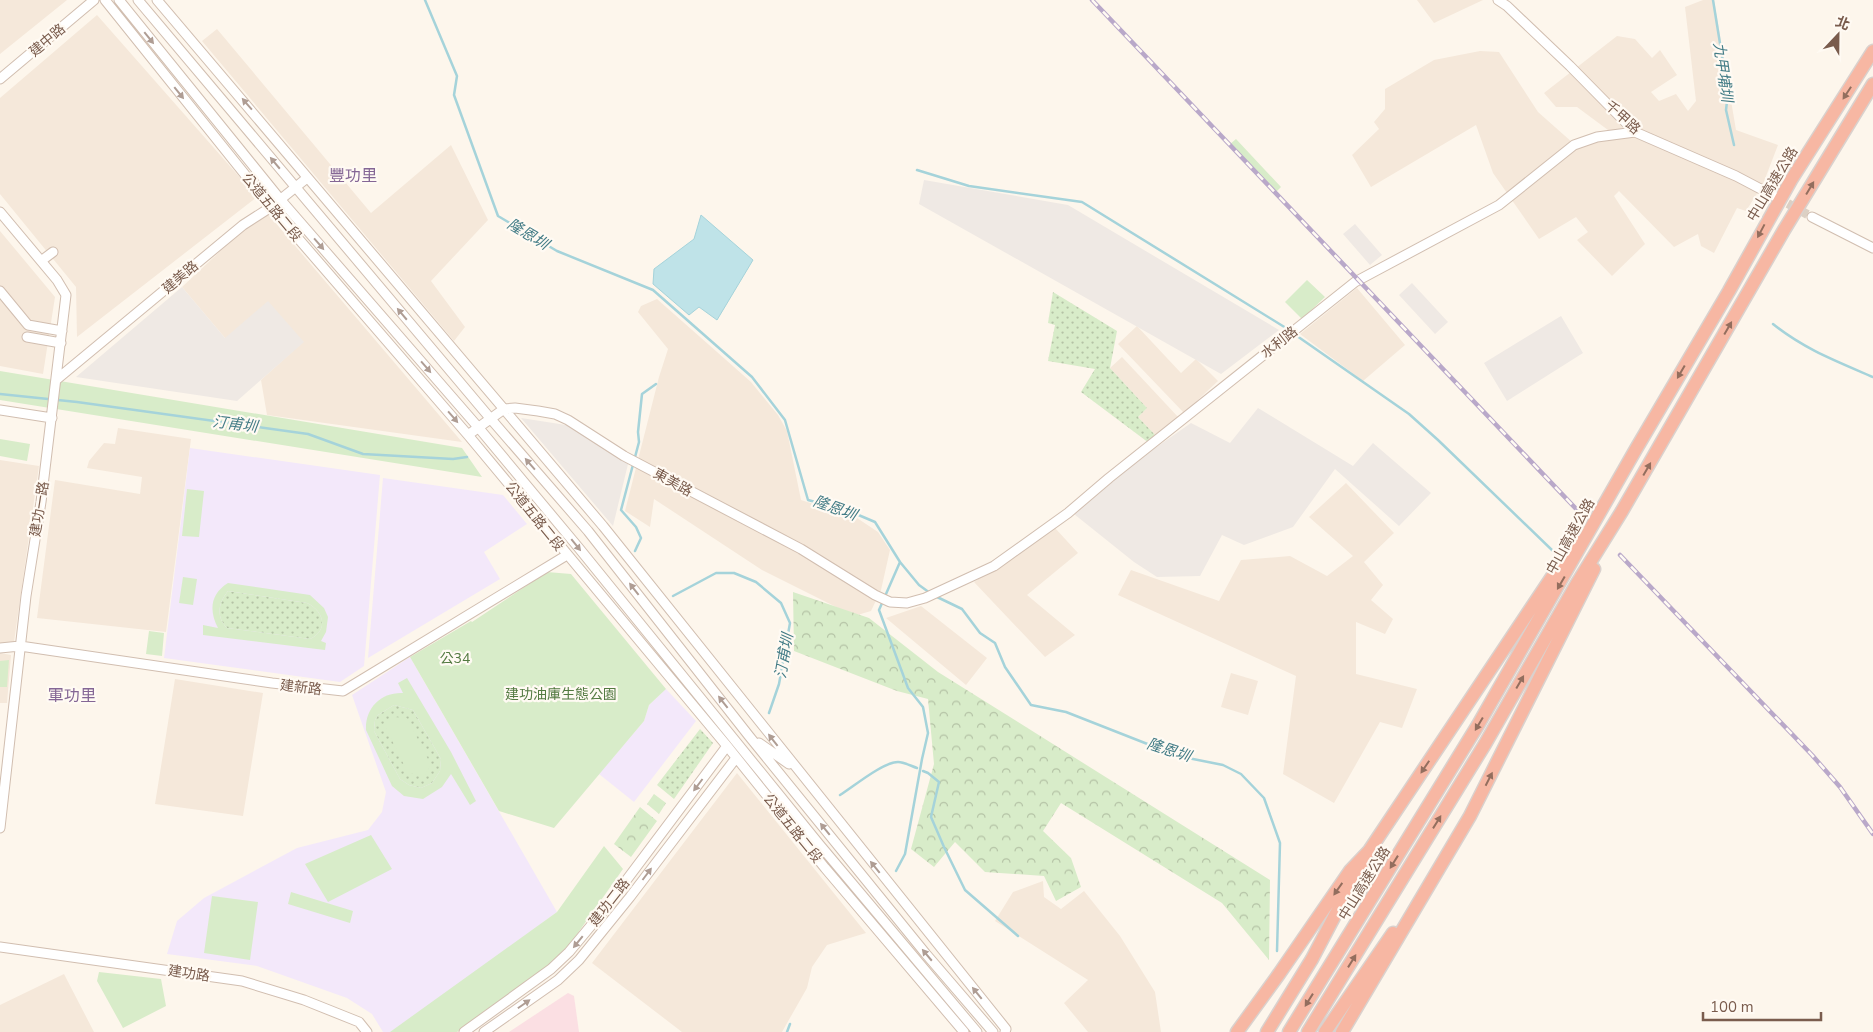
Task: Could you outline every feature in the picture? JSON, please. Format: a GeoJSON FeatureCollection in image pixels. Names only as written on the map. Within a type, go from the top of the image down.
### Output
{"type":"FeatureCollection","features":[{"type":"Feature","properties":{"kind":"highway","name":"中山高速公路"},"geometry":{"type":"LineString","coordinates":[[1289,1032],[1478,726],[1791,180],[1873,52]]}},
{"type":"Feature","properties":{"kind":"highway","name":"中山高速公路"},"geometry":{"type":"LineString","coordinates":[[1308,1032],[1480,753],[1576,585],[1622,511],[1780,239],[1873,84]]}},
{"type":"Feature","properties":{"kind":"highway"},"geometry":{"type":"LineString","coordinates":[[1236,1032],[1279,974],[1350,871],[1368,851],[1508,645],[1636,449]]}},
{"type":"Feature","properties":{"kind":"highway"},"geometry":{"type":"LineString","coordinates":[[1342,1032],[1470,816],[1622,511]]}},
{"type":"Feature","properties":{"kind":"highway"},"geometry":{"type":"LineString","coordinates":[[1267,1032],[1312,959],[1358,874],[1368,851]]}},
{"type":"Feature","properties":{"kind":"highway"},"geometry":{"type":"LineString","coordinates":[[1325,1032],[1380,951],[1431,883]]}},
{"type":"Feature","properties":{"kind":"street","name":"建中路"},"geometry":{"type":"LineString","coordinates":[[0,79],[94,0]]}},
{"type":"Feature","properties":{"kind":"street","name":"公道五路二段"},"geometry":{"type":"LineString","coordinates":[[105,0],[271,207],[468,435],[727,746],[825,868],[964,1032]]}},
{"type":"Feature","properties":{"kind":"street","name":"公道五路二段"},"geometry":{"type":"LineString","coordinates":[[119,0],[280,199],[478,427],[819,844],[977,1032]]}},
{"type":"Feature","properties":{"kind":"street","name":"公道五路二段"},"geometry":{"type":"LineString","coordinates":[[138,0],[490,418],[588,531],[749,736],[926,954],[993,1032]]}},
{"type":"Feature","properties":{"kind":"street"},"geometry":{"type":"LineString","coordinates":[[157,0],[603,526],[1006,1029],[1005,1032]]}},
{"type":"Feature","properties":{"kind":"street","name":"千甲路"},"geometry":{"type":"LineString","coordinates":[[1498,0],[1508,6],[1635,132],[1736,176],[1774,196]]}},
{"type":"Feature","properties":{"kind":"street","name":"水利路"},"geometry":{"type":"LineString","coordinates":[[890,602],[907,603],[925,598],[994,566],[1068,514],[1109,478],[1355,282],[1499,205],[1574,145],[1596,137],[1635,132]]}},
{"type":"Feature","properties":{"kind":"street","name":"建美路"},"geometry":{"type":"LineString","coordinates":[[56,383],[236,231],[271,207],[307,178]]}},
{"type":"Feature","properties":{"kind":"street","name":"建功一路"},"geometry":{"type":"LineString","coordinates":[[0,212],[42,261],[66,295],[52,418],[20,646],[0,828]]}},
{"type":"Feature","properties":{"kind":"street"},"geometry":{"type":"LineString","coordinates":[[1812,217],[1873,248]]}},
{"type":"Feature","properties":{"kind":"street"},"geometry":{"type":"LineString","coordinates":[[42,261],[53,252]]}},
{"type":"Feature","properties":{"kind":"street"},"geometry":{"type":"LineString","coordinates":[[0,291],[28,325],[62,331]]}},
{"type":"Feature","properties":{"kind":"street"},"geometry":{"type":"LineString","coordinates":[[27,336],[61,343]]}},
{"type":"Feature","properties":{"kind":"street","name":"東美路"},"geometry":{"type":"LineString","coordinates":[[504,409],[515,408],[538,411],[555,414],[568,420],[634,461],[801,550],[875,595],[890,602]]}},
{"type":"Feature","properties":{"kind":"street"},"geometry":{"type":"LineString","coordinates":[[468,435],[504,409]]}},
{"type":"Feature","properties":{"kind":"street"},"geometry":{"type":"LineString","coordinates":[[0,410],[52,418]]}},
{"type":"Feature","properties":{"kind":"street","name":"建新路"},"geometry":{"type":"LineString","coordinates":[[0,648],[20,646],[342,692],[567,556]]}},
{"type":"Feature","properties":{"kind":"street"},"geometry":{"type":"LineString","coordinates":[[749,736],[797,770]]}},
{"type":"Feature","properties":{"kind":"street","name":"建功二路"},"geometry":{"type":"LineString","coordinates":[[464,1032],[551,969],[570,952],[604,910],[727,746]]}},
{"type":"Feature","properties":{"kind":"street","name":"建功二路"},"geometry":{"type":"LineString","coordinates":[[484,1032],[558,980],[579,960],[630,897],[736,758]]}},
{"type":"Feature","properties":{"kind":"street","name":"建功路"},"geometry":{"type":"LineString","coordinates":[[0,947],[242,981],[304,1000],[359,1022],[366,1032]]}},
{"type":"Feature","properties":{"kind":"shaded area"},"geometry":{"type":"Polygon","coordinates":[[[0,0],[67,0],[0,54],[0,0]]]}},
{"type":"Feature","properties":{"kind":"shaded area"},"geometry":{"type":"Polygon","coordinates":[[[1417,0],[1483,0],[1434,23],[1417,0]]]}},
{"type":"Feature","properties":{"kind":"shaded area"},"geometry":{"type":"Polygon","coordinates":[[[1703,0],[1714,0],[1736,130],[1778,145],[1763,184],[1746,211],[1737,208],[1714,253],[1701,246],[1698,234],[1674,247],[1619,191],[1614,196],[1645,244],[1612,276],[1577,240],[1588,232],[1576,217],[1539,239],[1493,173],[1476,125],[1371,187],[1352,155],[1379,129],[1374,122],[1385,109],[1385,89],[1434,60],[1480,51],[1499,52],[1538,112],[1573,143],[1608,130],[1577,107],[1556,107],[1544,93],[1617,36],[1635,39],[1652,58],[1660,50],[1677,75],[1651,92],[1659,101],[1676,94],[1688,111],[1696,101],[1685,7],[1703,0]]]}},
{"type":"Feature","properties":{"kind":"shaded area"},"geometry":{"type":"Polygon","coordinates":[[[97,15],[257,197],[77,337],[76,287],[0,194],[0,98],[97,15]]]}},
{"type":"Feature","properties":{"kind":"shaded area"},"geometry":{"type":"Polygon","coordinates":[[[217,29],[371,213],[451,145],[488,220],[431,281],[465,327],[454,341],[202,41],[217,29]]]}},
{"type":"Feature","properties":{"kind":"shaded area"},"geometry":{"type":"Polygon","coordinates":[[[924,180],[1068,205],[1279,330],[1221,374],[919,204],[924,180]]]}},
{"type":"Feature","properties":{"kind":"shaded area"},"geometry":{"type":"Polygon","coordinates":[[[268,214],[462,442],[267,415],[261,380],[303,342],[225,338],[182,287],[245,228],[268,214]]]}},
{"type":"Feature","properties":{"kind":"shaded area"},"geometry":{"type":"Polygon","coordinates":[[[1355,224],[1382,255],[1370,265],[1343,234],[1355,224]]]}},
{"type":"Feature","properties":{"kind":"shaded area"},"geometry":{"type":"Polygon","coordinates":[[[0,231],[55,297],[43,374],[0,366],[0,231]]]}},
{"type":"Feature","properties":{"kind":"shaded area"},"geometry":{"type":"Polygon","coordinates":[[[1412,283],[1448,322],[1435,334],[1399,295],[1412,283]]]}},
{"type":"Feature","properties":{"kind":"shaded area"},"geometry":{"type":"Polygon","coordinates":[[[182,287],[225,338],[268,301],[304,342],[237,401],[76,377],[182,287]]]}},
{"type":"Feature","properties":{"kind":"shaded area"},"geometry":{"type":"Polygon","coordinates":[[[1357,288],[1405,345],[1363,381],[1300,334],[1357,288]]]}},
{"type":"Feature","properties":{"kind":"shaded area"},"geometry":{"type":"Polygon","coordinates":[[[657,299],[751,382],[778,415],[787,431],[801,500],[857,518],[878,532],[890,550],[881,590],[871,611],[854,616],[762,570],[654,499],[650,527],[625,511],[659,377],[668,349],[638,312],[641,306],[657,299]]]}},
{"type":"Feature","properties":{"kind":"shaded area"},"geometry":{"type":"Polygon","coordinates":[[[1561,316],[1583,353],[1507,401],[1484,363],[1561,316]]]}},
{"type":"Feature","properties":{"kind":"shaded area"},"geometry":{"type":"Polygon","coordinates":[[[1137,326],[1181,373],[1196,359],[1218,381],[1184,413],[1118,344],[1137,326]]]}},
{"type":"Feature","properties":{"kind":"shaded area"},"geometry":{"type":"Polygon","coordinates":[[[1122,357],[1179,418],[1157,437],[1138,417],[1147,408],[1110,368],[1122,357]]]}},
{"type":"Feature","properties":{"kind":"shaded area"},"geometry":{"type":"Polygon","coordinates":[[[1258,408],[1353,466],[1373,443],[1431,493],[1399,526],[1335,469],[1293,527],[1244,545],[1222,535],[1200,576],[1157,577],[1134,562],[1074,514],[1138,460],[1191,423],[1230,443],[1258,408]]]}},
{"type":"Feature","properties":{"kind":"shaded area"},"geometry":{"type":"Polygon","coordinates":[[[521,418],[566,425],[579,430],[629,460],[613,526],[521,418]]]}},
{"type":"Feature","properties":{"kind":"shaded area"},"geometry":{"type":"Polygon","coordinates":[[[118,428],[191,439],[166,632],[37,618],[55,480],[140,494],[142,477],[87,468],[89,461],[104,443],[115,444],[118,428]]]}},
{"type":"Feature","properties":{"kind":"shaded area"},"geometry":{"type":"Polygon","coordinates":[[[190,448],[380,475],[364,666],[340,682],[164,658],[190,448]]]}},
{"type":"Feature","properties":{"kind":"shaded area"},"geometry":{"type":"Polygon","coordinates":[[[0,460],[39,466],[14,642],[0,644],[0,460]]]}},
{"type":"Feature","properties":{"kind":"shaded area"},"geometry":{"type":"Polygon","coordinates":[[[383,478],[503,495],[527,524],[484,552],[500,579],[368,658],[383,478]]]}},
{"type":"Feature","properties":{"kind":"shaded area"},"geometry":{"type":"Polygon","coordinates":[[[1346,483],[1394,533],[1364,562],[1383,585],[1371,600],[1393,619],[1385,634],[1356,622],[1356,674],[1417,689],[1402,728],[1380,722],[1334,803],[1283,774],[1296,676],[1118,595],[1131,570],[1219,601],[1241,560],[1290,556],[1327,576],[1353,556],[1309,517],[1346,483]]]}},
{"type":"Feature","properties":{"kind":"shaded area"},"geometry":{"type":"Polygon","coordinates":[[[1055,528],[1078,553],[1027,595],[1075,635],[1045,657],[974,582],[1055,528]]]}},
{"type":"Feature","properties":{"kind":"shaded area"},"geometry":{"type":"Polygon","coordinates":[[[921,606],[987,658],[966,685],[886,618],[921,606]]]}},
{"type":"Feature","properties":{"kind":"shaded area"},"geometry":{"type":"Polygon","coordinates":[[[0,653],[11,655],[7,703],[0,703],[0,653]]]}},
{"type":"Feature","properties":{"kind":"shaded area"},"geometry":{"type":"Polygon","coordinates":[[[410,657],[557,912],[429,1007],[391,1032],[383,1032],[372,1014],[347,998],[257,966],[167,954],[177,921],[204,898],[297,848],[368,830],[382,812],[386,792],[352,695],[410,657]]]}},
{"type":"Feature","properties":{"kind":"shaded area"},"geometry":{"type":"Polygon","coordinates":[[[1231,673],[1258,681],[1248,715],[1221,707],[1231,673]]]}},
{"type":"Feature","properties":{"kind":"shaded area"},"geometry":{"type":"Polygon","coordinates":[[[175,679],[263,693],[243,816],[155,804],[175,679]]]}},
{"type":"Feature","properties":{"kind":"shaded area"},"geometry":{"type":"Polygon","coordinates":[[[666,689],[696,721],[634,802],[599,774],[644,721],[649,705],[666,689]]]}},
{"type":"Feature","properties":{"kind":"shaded area"},"geometry":{"type":"Polygon","coordinates":[[[737,773],[866,933],[827,945],[812,967],[807,988],[782,1032],[682,1032],[592,963],[737,773]]]}},
{"type":"Feature","properties":{"kind":"shaded area"},"geometry":{"type":"Polygon","coordinates":[[[1043,881],[1044,897],[1061,909],[1084,891],[1120,936],[1155,992],[1161,1032],[1088,1032],[1064,1003],[1088,980],[995,921],[1013,892],[1043,881]]]}},
{"type":"Feature","properties":{"kind":"shaded area"},"geometry":{"type":"Polygon","coordinates":[[[64,974],[94,1032],[0,1032],[0,1005],[64,974]]]}},
{"type":"Feature","properties":{"kind":"shaded area"},"geometry":{"type":"Polygon","coordinates":[[[568,993],[574,996],[579,1032],[509,1032],[568,993]]]}},
{"type":"Feature","properties":{"kind":"green space"},"geometry":{"type":"Polygon","coordinates":[[[1236,139],[1281,187],[1274,194],[1229,145],[1236,139]]]}},
{"type":"Feature","properties":{"kind":"green space"},"geometry":{"type":"Polygon","coordinates":[[[1307,280],[1325,297],[1302,319],[1285,302],[1307,280]]]}},
{"type":"Feature","properties":{"kind":"green space"},"geometry":{"type":"Polygon","coordinates":[[[1053,292],[1117,331],[1110,368],[1147,408],[1138,417],[1157,437],[1149,443],[1081,392],[1095,369],[1048,361],[1055,325],[1048,323],[1053,292]]]}},
{"type":"Feature","properties":{"kind":"green space"},"geometry":{"type":"Polygon","coordinates":[[[0,371],[462,448],[482,477],[0,400],[0,371]]]}},
{"type":"Feature","properties":{"kind":"green space"},"geometry":{"type":"Polygon","coordinates":[[[0,439],[30,444],[27,461],[0,456],[0,439]]]}},
{"type":"Feature","properties":{"kind":"green space"},"geometry":{"type":"Polygon","coordinates":[[[187,489],[204,491],[199,537],[182,536],[187,489]]]}},
{"type":"Feature","properties":{"kind":"green space","name":"建功油庫生態公園"},"geometry":{"type":"Polygon","coordinates":[[[547,572],[571,574],[666,689],[649,705],[644,721],[554,828],[499,811],[410,657],[472,622],[547,572]]]}},
{"type":"Feature","properties":{"kind":"green space"},"geometry":{"type":"Polygon","coordinates":[[[183,577],[197,579],[193,605],[179,603],[183,577]]]}},
{"type":"Feature","properties":{"kind":"green space"},"geometry":{"type":"Polygon","coordinates":[[[228,583],[310,595],[324,608],[328,617],[326,632],[321,641],[326,643],[325,650],[203,635],[203,625],[218,628],[212,609],[215,598],[222,587],[228,583]],[[228,591],[220,605],[220,615],[223,624],[227,628],[310,639],[320,631],[322,621],[313,606],[307,603],[228,591]]]}},
{"type":"Feature","properties":{"kind":"green space"},"geometry":{"type":"Polygon","coordinates":[[[228,591],[307,603],[313,606],[320,616],[322,626],[320,631],[310,639],[227,628],[221,619],[220,605],[228,591]]]}},
{"type":"Feature","properties":{"kind":"green space"},"geometry":{"type":"Polygon","coordinates":[[[793,592],[869,618],[938,672],[1270,880],[1269,960],[1222,903],[1061,803],[1043,831],[1071,858],[1081,887],[1056,901],[1044,876],[985,872],[955,842],[934,867],[911,849],[934,764],[928,699],[897,691],[794,651],[793,592]]]}},
{"type":"Feature","properties":{"kind":"green space"},"geometry":{"type":"Polygon","coordinates":[[[149,631],[164,633],[162,656],[146,654],[149,631]]]}},
{"type":"Feature","properties":{"kind":"green space"},"geometry":{"type":"Polygon","coordinates":[[[9,660],[7,687],[0,687],[0,661],[9,660]]]}},
{"type":"Feature","properties":{"kind":"green space"},"geometry":{"type":"Polygon","coordinates":[[[407,678],[451,752],[476,801],[470,805],[451,774],[442,787],[423,799],[404,796],[392,786],[366,730],[366,722],[371,708],[381,698],[395,693],[403,693],[398,683],[407,678]],[[394,705],[378,715],[375,720],[374,731],[400,779],[409,785],[421,788],[432,783],[440,771],[441,759],[413,710],[394,705]]]}},
{"type":"Feature","properties":{"kind":"green space"},"geometry":{"type":"Polygon","coordinates":[[[394,705],[413,710],[441,759],[440,771],[432,783],[421,788],[409,785],[400,779],[374,731],[375,720],[378,715],[394,705]]]}},
{"type":"Feature","properties":{"kind":"green space"},"geometry":{"type":"Polygon","coordinates":[[[393,717],[407,718],[431,765],[424,776],[408,773],[384,724],[393,717]]]}},
{"type":"Feature","properties":{"kind":"green space"},"geometry":{"type":"Polygon","coordinates":[[[700,729],[713,743],[674,799],[657,785],[700,729]]]}},
{"type":"Feature","properties":{"kind":"green space"},"geometry":{"type":"Polygon","coordinates":[[[654,794],[666,803],[659,814],[647,804],[654,794]]]}},
{"type":"Feature","properties":{"kind":"green space"},"geometry":{"type":"Polygon","coordinates":[[[640,807],[657,821],[631,857],[614,844],[640,807]]]}},
{"type":"Feature","properties":{"kind":"green space"},"geometry":{"type":"Polygon","coordinates":[[[371,835],[392,869],[328,902],[305,864],[371,835]]]}},
{"type":"Feature","properties":{"kind":"green space"},"geometry":{"type":"Polygon","coordinates":[[[604,846],[623,869],[556,964],[457,1032],[390,1032],[557,912],[604,846]]]}},
{"type":"Feature","properties":{"kind":"green space"},"geometry":{"type":"Polygon","coordinates":[[[291,892],[353,911],[350,923],[288,904],[291,892]]]}},
{"type":"Feature","properties":{"kind":"green space"},"geometry":{"type":"Polygon","coordinates":[[[212,896],[258,902],[250,960],[204,953],[212,896]]]}},
{"type":"Feature","properties":{"kind":"green space"},"geometry":{"type":"Polygon","coordinates":[[[99,972],[161,979],[166,1006],[123,1028],[97,981],[99,972]]]}},
{"type":"Feature","properties":{"kind":"water"},"geometry":{"type":"Polygon","coordinates":[[[701,215],[753,260],[717,320],[699,307],[689,315],[653,284],[654,269],[694,239],[701,215]]]}},
{"type":"Feature","properties":{"kind":"waterway","name":"隆恩圳"},"geometry":{"type":"LineString","coordinates":[[425,0],[457,76],[454,95],[498,216],[557,251],[653,290],[752,377],[785,420],[808,500],[849,511],[875,522],[900,562],[919,585],[930,593]]}},
{"type":"Feature","properties":{"kind":"waterway","name":"九甲埔圳"},"geometry":{"type":"LineString","coordinates":[[1713,0],[1728,93],[1726,110],[1734,145]]}},
{"type":"Feature","properties":{"kind":"waterway"},"geometry":{"type":"LineString","coordinates":[[917,170],[969,186],[1082,202],[1286,328]]}},
{"type":"Feature","properties":{"kind":"waterway","name":"九甲埔圳"},"geometry":{"type":"LineString","coordinates":[[1773,324],[1809,348],[1873,377]]}},
{"type":"Feature","properties":{"kind":"waterway"},"geometry":{"type":"LineString","coordinates":[[1297,336],[1409,414],[1554,552]]}},
{"type":"Feature","properties":{"kind":"waterway"},"geometry":{"type":"LineString","coordinates":[[635,551],[641,538],[636,527],[621,510],[639,442],[638,432],[642,394],[656,384]]}},
{"type":"Feature","properties":{"kind":"waterway","name":"汀甫圳"},"geometry":{"type":"LineString","coordinates":[[0,394],[77,402],[308,434],[363,454],[453,459],[467,457]]}},
{"type":"Feature","properties":{"kind":"waterway"},"geometry":{"type":"LineString","coordinates":[[896,871],[905,854],[928,733],[923,707],[908,688],[879,610],[900,562]]}},
{"type":"Feature","properties":{"kind":"waterway","name":"汀甫圳"},"geometry":{"type":"LineString","coordinates":[[673,596],[716,573],[734,573],[756,582],[781,603],[790,623],[779,684],[769,713]]}},
{"type":"Feature","properties":{"kind":"waterway","name":"隆恩圳"},"geometry":{"type":"LineString","coordinates":[[935,596],[962,609],[980,633],[995,643],[1005,667],[1031,705],[1066,712],[1178,756],[1223,765],[1241,774],[1264,798],[1280,843],[1277,951]]}},
{"type":"Feature","properties":{"kind":"waterway","name":"汀甫圳"},"geometry":{"type":"LineString","coordinates":[[840,795],[876,770],[892,763],[900,762],[917,768]]}},
{"type":"Feature","properties":{"kind":"waterway","name":"汀甫圳"},"geometry":{"type":"LineString","coordinates":[[923,771],[939,782],[931,817],[965,890],[1018,936]]}},
{"type":"Feature","properties":{"kind":"waterway"},"geometry":{"type":"LineString","coordinates":[[787,1032],[790,1024]]}},
{"type":"Feature","properties":{"kind":"tunnel"},"geometry":{"type":"LineString","coordinates":[[1776,197],[1812,217]]}},
{"type":"Feature","properties":{"kind":"railway"},"geometry":{"type":"LineString","coordinates":[[1092,0],[1580,513]]}},
{"type":"Feature","properties":{"kind":"railway"},"geometry":{"type":"LineString","coordinates":[[1620,555],[1812,755],[1840,787],[1873,834]]}},
{"type":"Feature","properties":{"kind":"district","name":"豐功里"},"geometry":{"type":"Point","coordinates":[353,175]}},
{"type":"Feature","properties":{"kind":"district","name":"軍功里"},"geometry":{"type":"Point","coordinates":[72,695]}},
{"type":"Feature","properties":{"kind":"park label","name":"公34"},"geometry":{"type":"Point","coordinates":[455,658]}}]}
